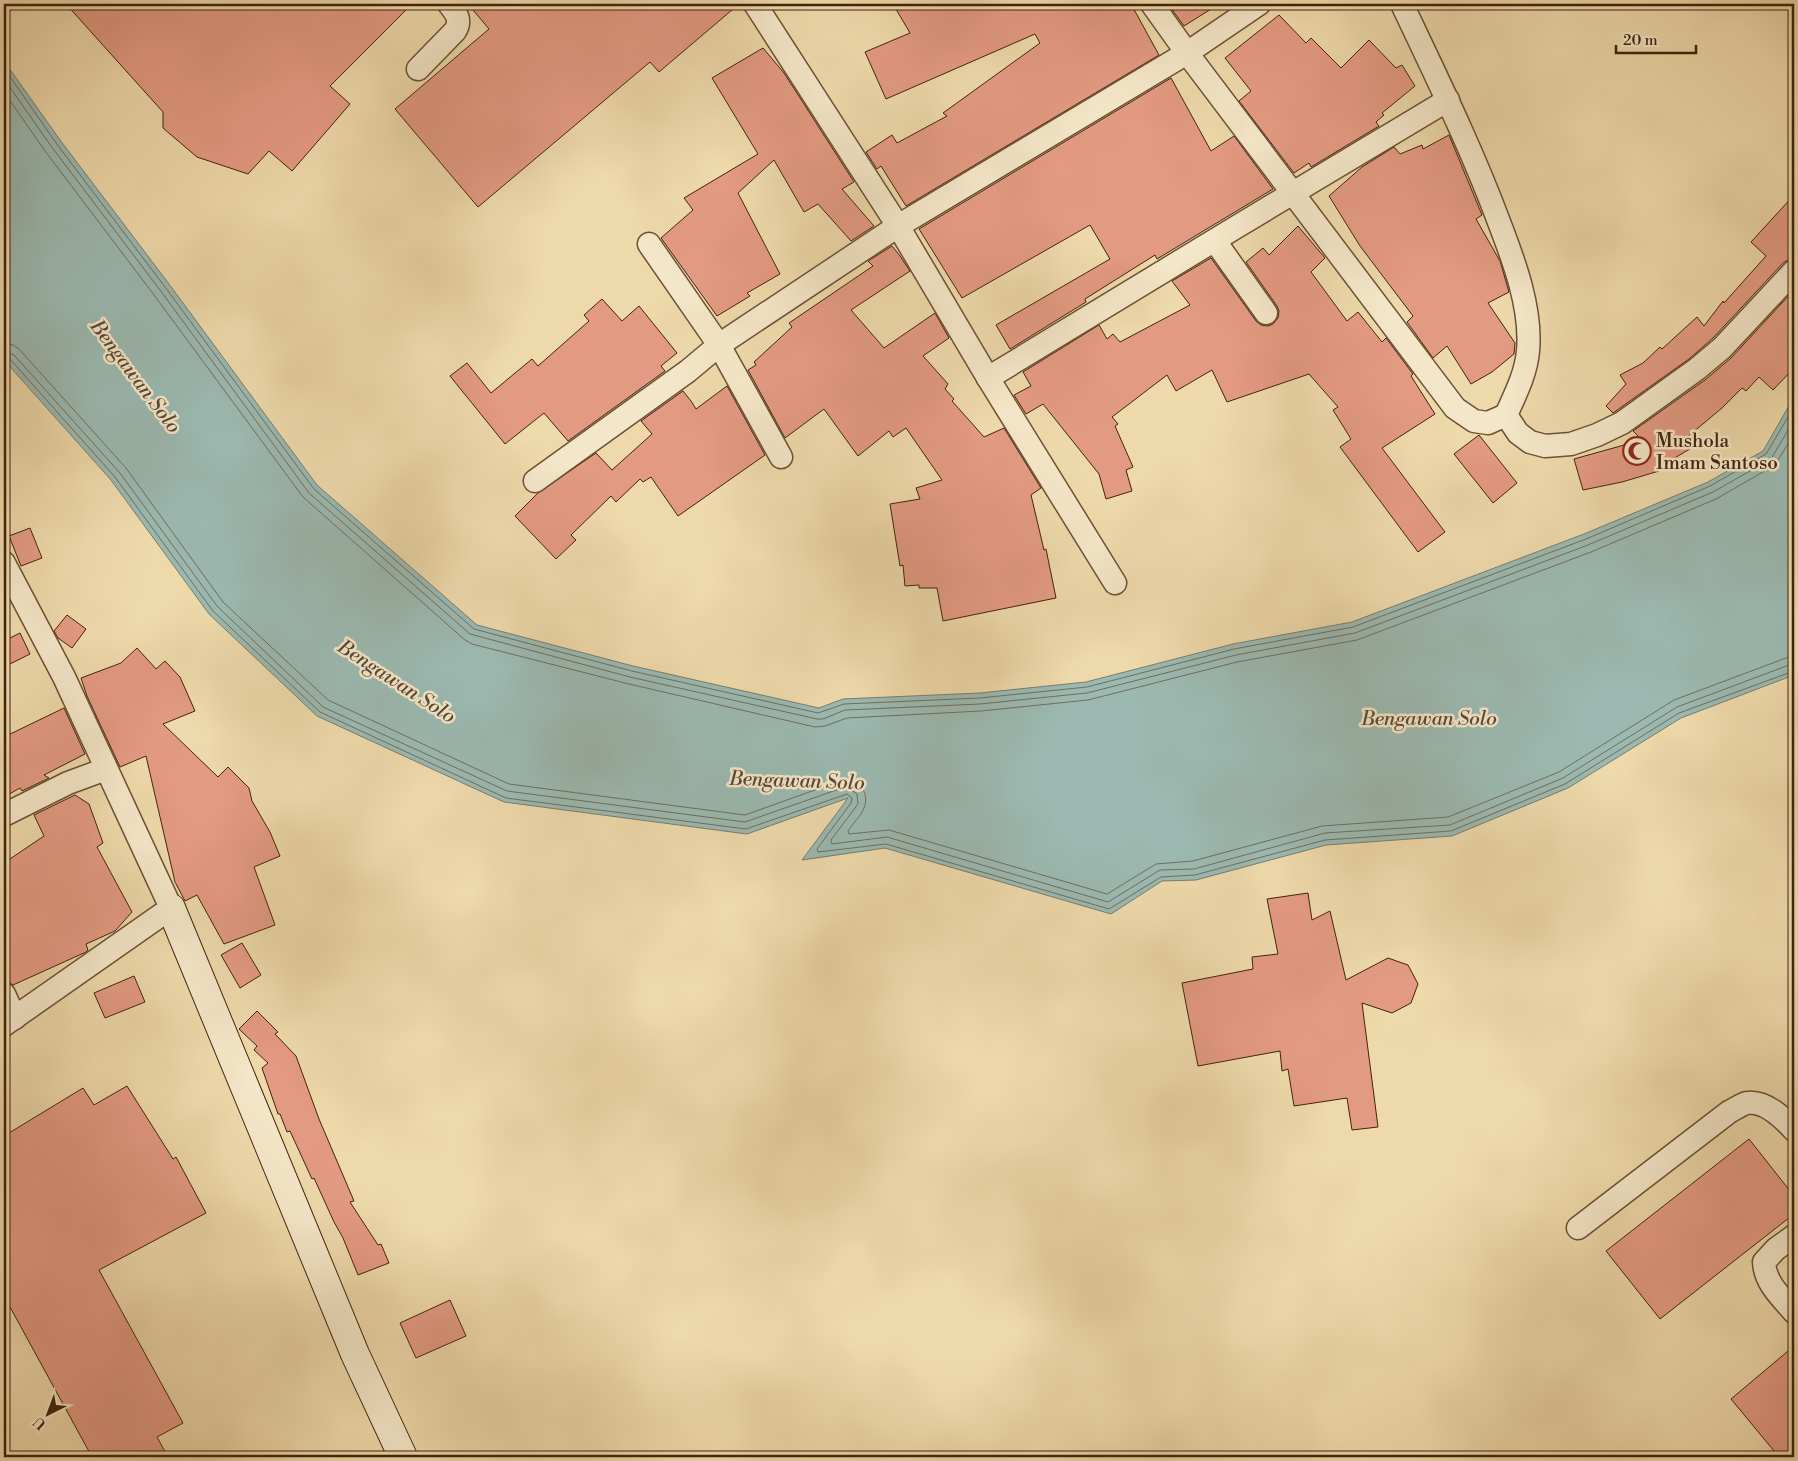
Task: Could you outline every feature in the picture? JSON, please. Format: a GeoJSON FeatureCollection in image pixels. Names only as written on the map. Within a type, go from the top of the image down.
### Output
{"type":"FeatureCollection","features":[{"type":"Feature","properties":{"kind":"street"},"geometry":{"type":"LineString","coordinates":[[418,69],[459,25],[458,16],[449,4]]}},
{"type":"Feature","properties":{"kind":"street"},"geometry":{"type":"LineString","coordinates":[[755,4],[898,226],[988,378],[1115,584]]}},
{"type":"Feature","properties":{"kind":"street"},"geometry":{"type":"LineString","coordinates":[[1152,4],[1455,408],[1474,420],[1488,423],[1506,415],[1521,383],[1528,351],[1527,316],[1520,283],[1510,251],[1479,168],[1402,4]]}},
{"type":"Feature","properties":{"kind":"street"},"geometry":{"type":"LineString","coordinates":[[535,481],[688,371],[720,345],[898,226],[1187,53],[1259,4]]}},
{"type":"Feature","properties":{"kind":"street"},"geometry":{"type":"LineString","coordinates":[[988,378],[1251,217],[1448,100]]}},
{"type":"Feature","properties":{"kind":"street"},"geometry":{"type":"LineString","coordinates":[[1215,240],[1266,313]]}},
{"type":"Feature","properties":{"kind":"street"},"geometry":{"type":"LineString","coordinates":[[649,244],[720,345],[781,457]]}},
{"type":"Feature","properties":{"kind":"street"},"geometry":{"type":"LineString","coordinates":[[1506,415],[1518,433],[1530,442],[1545,446],[1571,444],[1597,435],[1622,423],[1722,348],[1794,271]]}},
{"type":"Feature","properties":{"kind":"street"},"geometry":{"type":"LineString","coordinates":[[4,563],[11,596],[64,677],[171,908],[355,1354],[376,1395],[403,1457]]}},
{"type":"Feature","properties":{"kind":"street"},"geometry":{"type":"LineString","coordinates":[[4,815],[68,783],[106,769]]}},
{"type":"Feature","properties":{"kind":"street"},"geometry":{"type":"LineString","coordinates":[[4,994],[9,1022],[171,908]]}},
{"type":"Feature","properties":{"kind":"street"},"geometry":{"type":"LineString","coordinates":[[1578,1228],[1729,1112],[1746,1103],[1760,1103],[1785,1120],[1794,1130]]}},
{"type":"Feature","properties":{"kind":"street"},"geometry":{"type":"LineString","coordinates":[[1794,1236],[1776,1249],[1764,1262],[1768,1281],[1794,1312]]}},
{"type":"Feature","properties":{"kind":"water","name":"Bengawan Solo"},"geometry":{"type":"Polygon","coordinates":[[[4,61],[60,140],[317,485],[477,625],[633,666],[819,708],[843,699],[980,693],[1086,682],[1233,644],[1352,622],[1584,534],[1708,482],[1763,451],[1794,397],[1794,675],[1681,718],[1568,788],[1452,836],[1326,845],[1196,880],[1162,881],[1111,914],[885,848],[802,860],[848,798],[747,834],[504,802],[317,716],[209,614],[111,480],[4,360],[4,61]]]}},
{"type":"Feature","properties":{"kind":"building"},"geometry":{"type":"Polygon","coordinates":[[[66,4],[412,4],[330,86],[350,104],[292,171],[269,151],[248,174],[197,157],[163,128],[163,112],[66,4]]]}},
{"type":"Feature","properties":{"kind":"building"},"geometry":{"type":"Polygon","coordinates":[[[468,4],[739,4],[659,72],[650,62],[478,207],[395,109],[489,29],[468,4]]]}},
{"type":"Feature","properties":{"kind":"building"},"geometry":{"type":"Polygon","coordinates":[[[893,4],[1131,4],[1159,55],[906,206],[881,166],[877,169],[866,152],[892,135],[897,143],[947,116],[943,113],[1040,43],[1035,34],[886,99],[865,52],[910,33],[893,4]]]}},
{"type":"Feature","properties":{"kind":"building"},"geometry":{"type":"Polygon","coordinates":[[[1168,4],[1219,4],[1184,26],[1168,4]]]}},
{"type":"Feature","properties":{"kind":"building"},"geometry":{"type":"Polygon","coordinates":[[[1279,15],[1306,43],[1311,38],[1341,68],[1369,40],[1396,68],[1402,65],[1415,86],[1382,113],[1384,115],[1376,122],[1379,126],[1311,167],[1309,163],[1294,173],[1239,101],[1251,91],[1225,58],[1279,15]]]}},
{"type":"Feature","properties":{"kind":"building"},"geometry":{"type":"Polygon","coordinates":[[[763,48],[784,73],[854,182],[842,189],[874,226],[851,241],[818,204],[804,212],[774,160],[738,193],[780,274],[747,293],[750,296],[717,316],[661,238],[693,210],[684,198],[758,154],[712,78],[763,48]]]}},
{"type":"Feature","properties":{"kind":"building"},"geometry":{"type":"Polygon","coordinates":[[[1171,78],[1211,151],[1234,136],[1273,189],[1157,259],[1155,255],[1085,299],[1086,302],[1010,349],[996,325],[1110,259],[1090,225],[962,298],[919,229],[1171,78]]]}},
{"type":"Feature","properties":{"kind":"building"},"geometry":{"type":"Polygon","coordinates":[[[1449,135],[1482,215],[1476,219],[1500,261],[1509,292],[1488,303],[1515,343],[1514,354],[1492,372],[1471,384],[1447,346],[1433,358],[1407,322],[1413,316],[1360,246],[1329,196],[1362,167],[1394,147],[1400,154],[1422,145],[1423,149],[1449,135]]]}},
{"type":"Feature","properties":{"kind":"building"},"geometry":{"type":"Polygon","coordinates":[[[1794,195],[1794,258],[1784,262],[1713,338],[1689,359],[1613,413],[1606,406],[1626,384],[1620,375],[1643,363],[1660,347],[1662,349],[1697,317],[1704,326],[1723,301],[1724,303],[1766,256],[1751,242],[1794,195]]]}},
{"type":"Feature","properties":{"kind":"building"},"geometry":{"type":"Polygon","coordinates":[[[1298,226],[1325,258],[1311,272],[1347,321],[1358,312],[1382,342],[1386,338],[1413,374],[1411,376],[1435,414],[1382,448],[1445,532],[1418,552],[1340,447],[1351,439],[1333,410],[1338,407],[1309,374],[1227,402],[1212,370],[1176,391],[1167,375],[1112,417],[1118,424],[1115,426],[1133,467],[1126,470],[1132,491],[1106,499],[1099,474],[1043,404],[1026,414],[1014,395],[1031,386],[1023,372],[1099,325],[1107,339],[1113,334],[1120,342],[1190,305],[1172,281],[1211,258],[1256,321],[1261,325],[1268,326],[1273,324],[1278,318],[1279,311],[1277,306],[1246,262],[1263,248],[1269,255],[1298,226]]]}},
{"type":"Feature","properties":{"kind":"building"},"geometry":{"type":"Polygon","coordinates":[[[892,246],[910,271],[851,310],[884,348],[935,313],[949,338],[923,356],[948,384],[945,389],[954,399],[952,401],[984,437],[1004,428],[1041,488],[1031,495],[1044,550],[1046,549],[1056,598],[943,621],[937,588],[919,588],[919,585],[905,586],[903,565],[900,566],[890,504],[920,499],[916,488],[942,480],[906,428],[893,437],[889,431],[858,456],[824,409],[785,438],[748,370],[756,365],[754,362],[792,327],[789,323],[873,266],[868,261],[892,246]]]}},
{"type":"Feature","properties":{"kind":"building"},"geometry":{"type":"Polygon","coordinates":[[[1794,290],[1794,368],[1773,390],[1759,377],[1746,391],[1742,388],[1722,408],[1686,438],[1693,447],[1658,468],[1659,471],[1622,482],[1583,490],[1574,459],[1642,440],[1633,431],[1705,380],[1731,358],[1794,290]]]}},
{"type":"Feature","properties":{"kind":"building"},"geometry":{"type":"Polygon","coordinates":[[[602,299],[622,321],[639,306],[677,353],[661,366],[665,371],[568,441],[544,413],[505,444],[450,376],[467,363],[491,393],[532,359],[538,366],[589,321],[584,315],[602,299]]]}},
{"type":"Feature","properties":{"kind":"building"},"geometry":{"type":"Polygon","coordinates":[[[727,386],[765,455],[678,516],[651,477],[643,482],[640,479],[616,502],[611,496],[571,535],[576,540],[556,559],[515,516],[538,493],[596,453],[612,470],[652,434],[641,421],[683,391],[696,409],[727,386]]]}},
{"type":"Feature","properties":{"kind":"building"},"geometry":{"type":"Polygon","coordinates":[[[1479,435],[1517,483],[1493,503],[1454,454],[1479,435]]]}},
{"type":"Feature","properties":{"kind":"building"},"geometry":{"type":"Polygon","coordinates":[[[30,528],[42,558],[21,566],[9,536],[30,528]]]}},
{"type":"Feature","properties":{"kind":"building"},"geometry":{"type":"Polygon","coordinates":[[[67,615],[86,629],[72,648],[58,638],[54,631],[67,615]]]}},
{"type":"Feature","properties":{"kind":"building"},"geometry":{"type":"Polygon","coordinates":[[[20,633],[30,654],[4,667],[4,641],[20,633]]]}},
{"type":"Feature","properties":{"kind":"building"},"geometry":{"type":"Polygon","coordinates":[[[137,648],[156,669],[165,661],[180,677],[195,711],[163,724],[218,777],[228,767],[249,788],[252,801],[270,832],[280,856],[254,867],[275,925],[224,944],[197,895],[185,901],[175,882],[146,756],[120,767],[87,696],[81,678],[121,663],[137,648]]]}},
{"type":"Feature","properties":{"kind":"building"},"geometry":{"type":"Polygon","coordinates":[[[64,708],[85,754],[44,775],[49,778],[22,791],[20,788],[4,797],[4,737],[64,708]]]}},
{"type":"Feature","properties":{"kind":"building"},"geometry":{"type":"Polygon","coordinates":[[[75,795],[89,804],[103,843],[97,847],[132,912],[115,931],[86,944],[88,950],[86,952],[13,985],[7,981],[4,975],[4,863],[44,836],[34,815],[75,795]]]}},
{"type":"Feature","properties":{"kind":"building"},"geometry":{"type":"Polygon","coordinates":[[[1308,893],[1312,920],[1330,911],[1346,980],[1388,958],[1408,965],[1418,984],[1411,1003],[1392,1013],[1362,1003],[1378,1127],[1352,1130],[1347,1098],[1294,1106],[1288,1069],[1282,1071],[1280,1051],[1198,1066],[1182,983],[1253,969],[1252,957],[1278,954],[1267,899],[1308,893]]]}},
{"type":"Feature","properties":{"kind":"building"},"geometry":{"type":"Polygon","coordinates":[[[242,943],[261,975],[240,988],[221,955],[242,943]]]}},
{"type":"Feature","properties":{"kind":"building"},"geometry":{"type":"Polygon","coordinates":[[[134,976],[145,1002],[105,1018],[94,993],[134,976]]]}},
{"type":"Feature","properties":{"kind":"building"},"geometry":{"type":"Polygon","coordinates":[[[257,1011],[278,1032],[275,1034],[296,1056],[319,1119],[354,1201],[350,1202],[378,1245],[381,1244],[389,1263],[358,1275],[343,1238],[314,1178],[312,1179],[290,1131],[287,1132],[280,1114],[278,1114],[262,1068],[268,1063],[254,1050],[257,1046],[239,1029],[257,1011]]]}},
{"type":"Feature","properties":{"kind":"building"},"geometry":{"type":"Polygon","coordinates":[[[127,1086],[173,1159],[176,1157],[206,1213],[99,1270],[183,1423],[157,1437],[168,1457],[92,1457],[4,1296],[4,1136],[83,1088],[94,1105],[127,1086]]]}},
{"type":"Feature","properties":{"kind":"building"},"geometry":{"type":"Polygon","coordinates":[[[1749,1139],[1794,1196],[1794,1214],[1660,1319],[1606,1251],[1749,1139]]]}},
{"type":"Feature","properties":{"kind":"building"},"geometry":{"type":"Polygon","coordinates":[[[450,1300],[466,1336],[416,1358],[400,1323],[450,1300]]]}},
{"type":"Feature","properties":{"kind":"building"},"geometry":{"type":"Polygon","coordinates":[[[1794,1346],[1794,1457],[1779,1457],[1731,1399],[1794,1346]]]}},
{"type":"Feature","properties":{"kind":"place","name":"Mushola Imam Santoso"},"geometry":{"type":"Point","coordinates":[1637,451]}}]}
